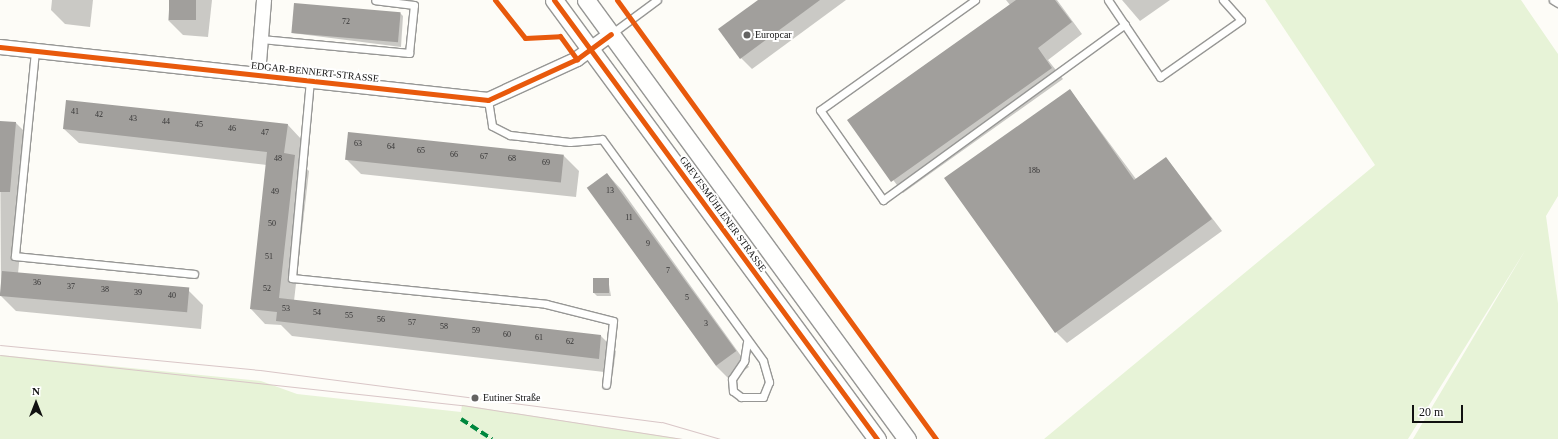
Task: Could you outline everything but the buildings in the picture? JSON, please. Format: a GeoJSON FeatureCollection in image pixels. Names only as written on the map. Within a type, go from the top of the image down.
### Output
{"type":"FeatureCollection","features":[{"type":"Feature","properties":{"kind":"street"},"geometry":{"type":"LineString","coordinates":[[258,75],[264,0]]}},
{"type":"Feature","properties":{"kind":"street","name":"GREVESMÜHLENER STRASSE"},"geometry":{"type":"LineString","coordinates":[[554,0],[877,439]]}},
{"type":"Feature","properties":{"kind":"street","name":"GREVESMÜHLENER STRASSE"},"geometry":{"type":"LineString","coordinates":[[586,0],[907,439]]}},
{"type":"Feature","properties":{"kind":"street"},"geometry":{"type":"LineString","coordinates":[[488,100],[590,49],[611,34]]}},
{"type":"Feature","properties":{"kind":"street","name":"EDGAR-BENNERT-STRASSE"},"geometry":{"type":"LineString","coordinates":[[0,47],[488,100]]}},
{"type":"Feature","properties":{"kind":"lane"},"geometry":{"type":"LineString","coordinates":[[261,39],[409,53],[414,5],[375,0]]}},
{"type":"Feature","properties":{"kind":"lane"},"geometry":{"type":"LineString","coordinates":[[611,34],[657,0]]}},
{"type":"Feature","properties":{"kind":"lane"},"geometry":{"type":"LineString","coordinates":[[975,0],[820,110],[883,200],[1125,24]]}},
{"type":"Feature","properties":{"kind":"lane"},"geometry":{"type":"LineString","coordinates":[[1108,0],[1160,77],[1241,20],[1223,0]]}},
{"type":"Feature","properties":{"kind":"lane"},"geometry":{"type":"LineString","coordinates":[[1553,0],[1558,3]]}},
{"type":"Feature","properties":{"kind":"lane"},"geometry":{"type":"LineString","coordinates":[[35,51],[16,256],[194,274]]}},
{"type":"Feature","properties":{"kind":"lane"},"geometry":{"type":"LineString","coordinates":[[310,80],[292,278],[546,304],[613,322],[606,386]]}},
{"type":"Feature","properties":{"kind":"lane"},"geometry":{"type":"LineString","coordinates":[[488,100],[492,126],[510,135],[570,142],[602,139],[768,370],[769,382],[763,397],[741,397],[733,391],[732,379],[744,361],[747,341]]}},
{"type":"Feature","properties":{"kind":"green space"},"geometry":{"type":"Polygon","coordinates":[[[1265,0],[1521,0],[1558,54],[1558,196],[1546,216],[1558,303],[1558,439],[1413,439],[1526,249],[1408,439],[1044,439],[1375,165],[1265,0]]]}},
{"type":"Feature","properties":{"kind":"green space"},"geometry":{"type":"Polygon","coordinates":[[[0,355],[261,381],[297,394],[461,412],[462,405],[682,439],[0,439],[0,355]]]}},
{"type":"Feature","properties":{"kind":"tram line"},"geometry":{"type":"LineString","coordinates":[[0,345],[260,370],[662,422],[720,439]]}},
{"type":"Feature","properties":{"kind":"tram line"},"geometry":{"type":"LineString","coordinates":[[0,355],[462,405],[682,439]]}},
{"type":"Feature","properties":{"kind":"marked path"},"geometry":{"type":"LineString","coordinates":[[461,419],[492,439]]}},
{"type":"Feature","properties":{"kind":"cycle path"},"geometry":{"type":"LineString","coordinates":[[495,0],[525,38],[560,36],[577,59]]}},
{"type":"Feature","properties":{"kind":"cycle path"},"geometry":{"type":"LineString","coordinates":[[554,0],[877,439]]}},
{"type":"Feature","properties":{"kind":"cycle path"},"geometry":{"type":"LineString","coordinates":[[617,0],[936,439]]}},
{"type":"Feature","properties":{"kind":"cycle path"},"geometry":{"type":"LineString","coordinates":[[0,47],[488,100],[577,59],[611,34]]}},
{"type":"Feature","properties":{"kind":"place","name":"Europcar"},"geometry":{"type":"Point","coordinates":[747,35]}},
{"type":"Feature","properties":{"kind":"place","name":"Eutiner Straße"},"geometry":{"type":"Point","coordinates":[475,398]}}]}
